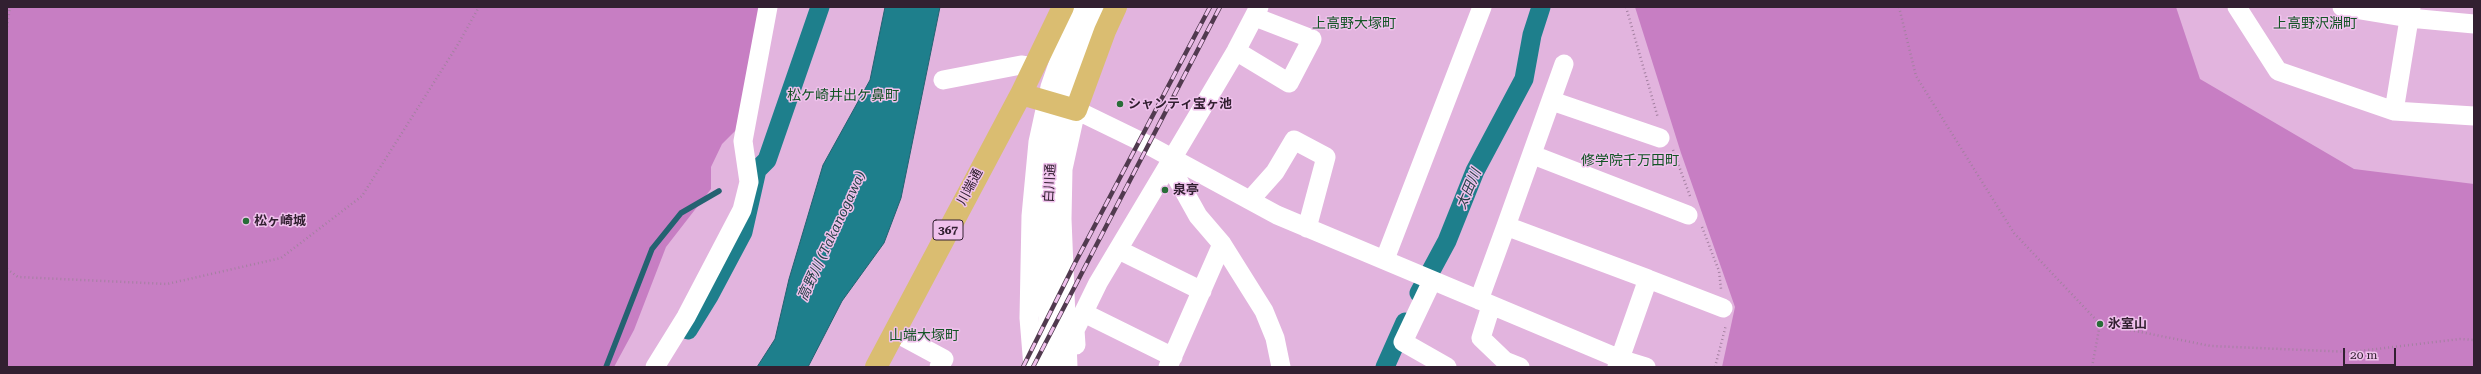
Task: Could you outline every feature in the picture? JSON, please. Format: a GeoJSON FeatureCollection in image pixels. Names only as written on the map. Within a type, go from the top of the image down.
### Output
{"type":"FeatureCollection","features":[{"type":"Feature","properties":{"kind":"highway","name":"川端通"},"geometry":{"type":"LineString","coordinates":[[876,367],[1021,94],[1064,7]]}},
{"type":"Feature","properties":{"kind":"highway"},"geometry":{"type":"LineString","coordinates":[[1021,94],[1076,110],[1105,31],[1116,7]]}},
{"type":"Feature","properties":{"kind":"street"},"geometry":{"type":"LineString","coordinates":[[655,367],[686,317],[742,210],[748,178],[743,141],[768,7]]}},
{"type":"Feature","properties":{"kind":"street","name":"白川通"},"geometry":{"type":"LineString","coordinates":[[1051,367],[1047,298],[1051,166],[1056,128],[1066,90],[1078,32],[1081,7]]}},
{"type":"Feature","properties":{"kind":"street","name":"白川通"},"geometry":{"type":"LineString","coordinates":[[1033,367],[1029,318],[1033,179],[1038,142],[1050,87],[1078,32],[1098,7]]}},
{"type":"Feature","properties":{"kind":"street"},"geometry":{"type":"LineString","coordinates":[[1385,259],[1482,7]]}},
{"type":"Feature","properties":{"kind":"street"},"geometry":{"type":"LineString","coordinates":[[2236,7],[2278,71],[2394,111],[2474,116]]}},
{"type":"Feature","properties":{"kind":"street"},"geometry":{"type":"LineString","coordinates":[[2342,7],[2410,12],[2474,24]]}},
{"type":"Feature","properties":{"kind":"street"},"geometry":{"type":"LineString","coordinates":[[1078,367],[1075,330],[1098,283],[1236,51],[1257,12],[1312,39],[1289,83],[1236,51]]}},
{"type":"Feature","properties":{"kind":"street"},"geometry":{"type":"LineString","coordinates":[[2394,111],[2410,12]]}},
{"type":"Feature","properties":{"kind":"street"},"geometry":{"type":"LineString","coordinates":[[1520,367],[1505,361],[1481,338],[1485,303],[1506,226],[1533,155],[1564,64]]}},
{"type":"Feature","properties":{"kind":"street"},"geometry":{"type":"LineString","coordinates":[[943,80],[1021,65],[1034,67]]}},
{"type":"Feature","properties":{"kind":"street"},"geometry":{"type":"LineString","coordinates":[[1552,101],[1664,135]]}},
{"type":"Feature","properties":{"kind":"street"},"geometry":{"type":"LineString","coordinates":[[1068,367],[1062,219],[1063,169],[1076,110],[1171,161],[1277,215],[1385,259],[1618,363],[1646,367]]}},
{"type":"Feature","properties":{"kind":"street"},"geometry":{"type":"LineString","coordinates":[[1250,200],[1274,172],[1294,140],[1326,157],[1307,228]]}},
{"type":"Feature","properties":{"kind":"street"},"geometry":{"type":"LineString","coordinates":[[1533,155],[1694,213]]}},
{"type":"Feature","properties":{"kind":"street"},"geometry":{"type":"LineString","coordinates":[[1171,161],[1198,216],[1222,244],[1264,311],[1275,338],[1281,367]]}},
{"type":"Feature","properties":{"kind":"street"},"geometry":{"type":"LineString","coordinates":[[1506,226],[1723,308]]}},
{"type":"Feature","properties":{"kind":"street"},"geometry":{"type":"LineString","coordinates":[[1084,313],[1170,362],[1222,244]]}},
{"type":"Feature","properties":{"kind":"street"},"geometry":{"type":"LineString","coordinates":[[1118,250],[1202,291]]}},
{"type":"Feature","properties":{"kind":"street"},"geometry":{"type":"LineString","coordinates":[[1618,363],[1648,279]]}},
{"type":"Feature","properties":{"kind":"street"},"geometry":{"type":"LineString","coordinates":[[1432,281],[1403,342],[1447,367]]}},
{"type":"Feature","properties":{"kind":"street"},"geometry":{"type":"LineString","coordinates":[[894,332],[944,359],[939,367]]}},
{"type":"Feature","properties":{"kind":"path"},"geometry":{"type":"LineString","coordinates":[[7,27],[10,7]]}},
{"type":"Feature","properties":{"kind":"path"},"geometry":{"type":"LineString","coordinates":[[7,269],[18,277],[167,284],[281,258],[362,196],[457,46],[479,7]]}},
{"type":"Feature","properties":{"kind":"path"},"geometry":{"type":"LineString","coordinates":[[1626,7],[1664,135],[1694,213],[1719,271],[1723,308],[1727,327],[1715,367]]}},
{"type":"Feature","properties":{"kind":"path"},"geometry":{"type":"LineString","coordinates":[[1899,7],[1916,76],[2014,232],[2100,324],[2219,346],[2351,352],[2460,339],[2474,340]]}},
{"type":"Feature","properties":{"kind":"path"},"geometry":{"type":"LineString","coordinates":[[2092,367],[2100,324]]}},
{"type":"Feature","properties":{"kind":"shaded area"},"geometry":{"type":"Polygon","coordinates":[[[7,7],[760,7],[736,130],[722,144],[711,167],[711,189],[666,247],[634,330],[614,367],[7,367],[7,7]]]}},
{"type":"Feature","properties":{"kind":"shaded area"},"geometry":{"type":"Polygon","coordinates":[[[1635,7],[2176,7],[2200,79],[2354,169],[2474,184],[2474,367],[1722,367],[1735,307],[1681,153],[1635,7]]]}},
{"type":"Feature","properties":{"kind":"water","name":"高野川 (Takanogawa)"},"geometry":{"type":"Polygon","coordinates":[[[885,7],[940,7],[901,198],[884,243],[842,301],[808,367],[757,367],[775,339],[789,279],[823,165],[870,80],[885,7]]]}},
{"type":"Feature","properties":{"kind":"waterway"},"geometry":{"type":"LineString","coordinates":[[688,330],[709,296],[743,232],[757,170],[767,160],[820,7]]}},
{"type":"Feature","properties":{"kind":"waterway","name":"太田川"},"geometry":{"type":"LineString","coordinates":[[1419,293],[1447,241],[1475,171],[1524,79],[1532,35],[1541,7]]}},
{"type":"Feature","properties":{"kind":"waterway"},"geometry":{"type":"LineString","coordinates":[[606,367],[652,249],[681,213],[719,191]]}},
{"type":"Feature","properties":{"kind":"waterway","name":"太田川"},"geometry":{"type":"LineString","coordinates":[[1385,367],[1405,322]]}},
{"type":"Feature","properties":{"kind":"railway"},"geometry":{"type":"LineString","coordinates":[[1023,367],[1075,263],[1210,7]]}},
{"type":"Feature","properties":{"kind":"railway"},"geometry":{"type":"LineString","coordinates":[[1033,367],[1220,7]]}},
{"type":"Feature","properties":{"kind":"place","name":"シャンティ宝ヶ池"},"geometry":{"type":"Point","coordinates":[1120,104]}},
{"type":"Feature","properties":{"kind":"place","name":"泉亭"},"geometry":{"type":"Point","coordinates":[1165,190]}},
{"type":"Feature","properties":{"kind":"place","name":"松ヶ崎城"},"geometry":{"type":"Point","coordinates":[246,221]}},
{"type":"Feature","properties":{"kind":"place","name":"氷室山"},"geometry":{"type":"Point","coordinates":[2100,324]}},
{"type":"Feature","properties":{"kind":"district","name":"上高野大塚町"},"geometry":{"type":"Point","coordinates":[1354,24]}},
{"type":"Feature","properties":{"kind":"district","name":"上高野沢淵町"},"geometry":{"type":"Point","coordinates":[2315,24]}},
{"type":"Feature","properties":{"kind":"district","name":"松ケ崎井出ケ鼻町"},"geometry":{"type":"Point","coordinates":[843,96]}},
{"type":"Feature","properties":{"kind":"district","name":"修学院千万田町"},"geometry":{"type":"Point","coordinates":[1630,161]}},
{"type":"Feature","properties":{"kind":"district","name":"山端大塚町"},"geometry":{"type":"Point","coordinates":[924,336]}}]}
